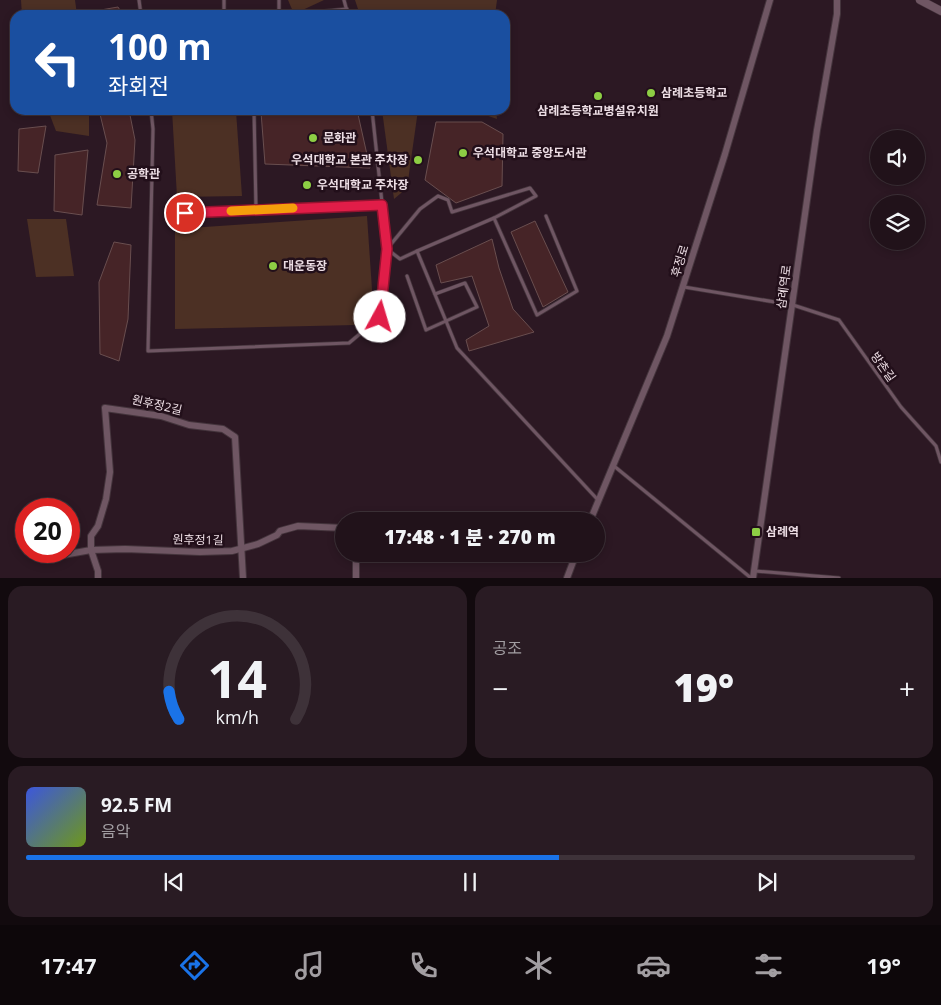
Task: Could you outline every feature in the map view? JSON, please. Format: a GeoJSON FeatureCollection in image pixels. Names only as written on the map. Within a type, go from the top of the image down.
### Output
{"type":"FeatureCollection","features":[{"type":"Feature","properties":{"kind":"street","name":"후정로"},"geometry":{"type":"LineString","coordinates":[[593,512],[667,336],[725,154],[770,0]]}},
{"type":"Feature","properties":{"kind":"street","name":"삼례역로"},"geometry":{"type":"LineString","coordinates":[[753,575],[817,130],[837,14],[837,0]]}},
{"type":"Feature","properties":{"kind":"street"},"geometry":{"type":"LineString","coordinates":[[920,0],[941,11]]}},
{"type":"Feature","properties":{"kind":"street","name":"원후정2길"},"geometry":{"type":"LineString","coordinates":[[91,550],[91,536],[98,526],[106,499],[110,472],[105,408],[161,416],[189,425],[223,429],[235,437],[243,578]]}},
{"type":"Feature","properties":{"kind":"street","name":"원후정1길"},"geometry":{"type":"LineString","coordinates":[[80,552],[125,549],[200,552],[232,551],[258,544],[277,535],[280,531],[298,526],[335,528]]}},
{"type":"Feature","properties":{"kind":"street"},"geometry":{"type":"LineString","coordinates":[[91,550],[98,571],[98,578]]}},
{"type":"Feature","properties":{"kind":"street"},"geometry":{"type":"LineString","coordinates":[[356,562],[356,578]]}},
{"type":"Feature","properties":{"kind":"street"},"geometry":{"type":"LineString","coordinates":[[567,578],[573,562]]}},
{"type":"Feature","properties":{"kind":"lane"},"geometry":{"type":"LineString","coordinates":[[337,10],[347,9],[344,0]]}},
{"type":"Feature","properties":{"kind":"lane"},"geometry":{"type":"LineString","coordinates":[[152,115],[153,130],[148,351],[349,343],[380,317],[387,249],[373,115]]}},
{"type":"Feature","properties":{"kind":"lane"},"geometry":{"type":"LineString","coordinates":[[254,115],[256,210],[266,209]]}},
{"type":"Feature","properties":{"kind":"lane"},"geometry":{"type":"LineString","coordinates":[[530,188],[536,196],[494,218],[400,259],[387,249],[420,208],[438,196],[448,200],[452,212],[530,188]]}},
{"type":"Feature","properties":{"kind":"lane"},"geometry":{"type":"LineString","coordinates":[[247,211],[256,210]]}},
{"type":"Feature","properties":{"kind":"lane"},"geometry":{"type":"LineString","coordinates":[[150,215],[160,214]]}},
{"type":"Feature","properties":{"kind":"lane"},"geometry":{"type":"LineString","coordinates":[[494,218],[537,315],[578,291],[546,216]]}},
{"type":"Feature","properties":{"kind":"lane"},"geometry":{"type":"LineString","coordinates":[[417,251],[457,348],[598,500]]}},
{"type":"Feature","properties":{"kind":"lane"},"geometry":{"type":"LineString","coordinates":[[407,276],[426,330],[476,308],[465,283],[435,294]]}},
{"type":"Feature","properties":{"kind":"lane","name":"방촌길"},"geometry":{"type":"LineString","coordinates":[[683,287],[793,305],[839,320],[901,407],[936,446],[941,462]]}},
{"type":"Feature","properties":{"kind":"lane"},"geometry":{"type":"LineString","coordinates":[[936,446],[941,443]]}},
{"type":"Feature","properties":{"kind":"lane"},"geometry":{"type":"LineString","coordinates":[[613,465],[753,575],[839,578]]}},
{"type":"Feature","properties":{"kind":"shaded area"},"geometry":{"type":"Polygon","coordinates":[[[21,0],[75,0],[76,10],[22,10],[21,0]]]}},
{"type":"Feature","properties":{"kind":"shaded area"},"geometry":{"type":"Polygon","coordinates":[[[288,0],[324,0],[303,10],[292,10],[288,0]]]}},
{"type":"Feature","properties":{"kind":"shaded area"},"geometry":{"type":"Polygon","coordinates":[[[355,0],[497,0],[496,10],[358,10],[355,0]]]}},
{"type":"Feature","properties":{"kind":"shaded area"},"geometry":{"type":"Polygon","coordinates":[[[50,115],[89,115],[89,136],[56,131],[50,115]]]}},
{"type":"Feature","properties":{"kind":"shaded area"},"geometry":{"type":"Polygon","coordinates":[[[172,115],[236,115],[242,196],[177,197],[172,115]]]}},
{"type":"Feature","properties":{"kind":"shaded area"},"geometry":{"type":"Polygon","coordinates":[[[383,115],[417,115],[407,188],[394,199],[383,115]]]}},
{"type":"Feature","properties":{"kind":"shaded area"},"geometry":{"type":"Polygon","coordinates":[[[485,115],[497,115],[497,119],[485,115]]]}},
{"type":"Feature","properties":{"kind":"shaded area","name":"대운동장"},"geometry":{"type":"Polygon","coordinates":[[[367,216],[373,304],[356,325],[175,329],[175,229],[367,216]]]}},
{"type":"Feature","properties":{"kind":"shaded area"},"geometry":{"type":"Polygon","coordinates":[[[27,219],[66,219],[74,276],[36,277],[27,219]]]}},
{"type":"Feature","properties":{"kind":"building"},"geometry":{"type":"Polygon","coordinates":[[[118,7],[120,10],[101,10],[118,7]]]}},
{"type":"Feature","properties":{"kind":"building","name":"공학관"},"geometry":{"type":"Polygon","coordinates":[[[100,115],[130,115],[135,140],[131,208],[97,205],[107,143],[100,115]]]}},
{"type":"Feature","properties":{"kind":"building","name":"문화관"},"geometry":{"type":"Polygon","coordinates":[[[261,115],[358,115],[370,168],[265,164],[261,115]]]}},
{"type":"Feature","properties":{"kind":"building"},"geometry":{"type":"Polygon","coordinates":[[[436,122],[482,122],[503,134],[502,186],[456,203],[425,180],[436,122]]]}},
{"type":"Feature","properties":{"kind":"building"},"geometry":{"type":"Polygon","coordinates":[[[46,126],[38,173],[18,171],[19,129],[46,126]]]}},
{"type":"Feature","properties":{"kind":"building"},"geometry":{"type":"Polygon","coordinates":[[[88,150],[82,215],[54,211],[55,155],[88,150]]]}},
{"type":"Feature","properties":{"kind":"building"},"geometry":{"type":"Polygon","coordinates":[[[535,221],[568,292],[543,307],[511,232],[535,221]]]}},
{"type":"Feature","properties":{"kind":"building"},"geometry":{"type":"Polygon","coordinates":[[[492,239],[499,268],[513,309],[534,332],[469,351],[466,340],[489,326],[472,276],[441,283],[436,265],[492,239]]]}},
{"type":"Feature","properties":{"kind":"building"},"geometry":{"type":"Polygon","coordinates":[[[114,242],[131,245],[128,319],[119,361],[100,354],[99,282],[114,242]]]}},
{"type":"Feature","properties":{"kind":"slow traffic"},"geometry":{"type":"LineString","coordinates":[[231,211],[293,208]]}},
{"type":"Feature","properties":{"kind":"place","name":"삼례초등학교"},"geometry":{"type":"Point","coordinates":[651,93]}},
{"type":"Feature","properties":{"kind":"place","name":"삼례초등학교병설유치원"},"geometry":{"type":"Point","coordinates":[598,96]}},
{"type":"Feature","properties":{"kind":"place","name":"문화관"},"geometry":{"type":"Point","coordinates":[313,138]}},
{"type":"Feature","properties":{"kind":"place","name":"우석대학교 중앙도서관"},"geometry":{"type":"Point","coordinates":[463,153]}},
{"type":"Feature","properties":{"kind":"place","name":"우석대학교 본관 주차장"},"geometry":{"type":"Point","coordinates":[418,160]}},
{"type":"Feature","properties":{"kind":"place","name":"공학관"},"geometry":{"type":"Point","coordinates":[117,174]}},
{"type":"Feature","properties":{"kind":"place","name":"우석대학교 주차장"},"geometry":{"type":"Point","coordinates":[307,185]}},
{"type":"Feature","properties":{"kind":"place","name":"대운동장"},"geometry":{"type":"Point","coordinates":[273,266]}},
{"type":"Feature","properties":{"kind":"place","name":"삼례역"},"geometry":{"type":"Point","coordinates":[756,532]}},
{"type":"Feature","properties":{"kind":"route"},"geometry":{"type":"LineString","coordinates":[[185,213],[382,205],[387,249],[380,317]]}}]}
